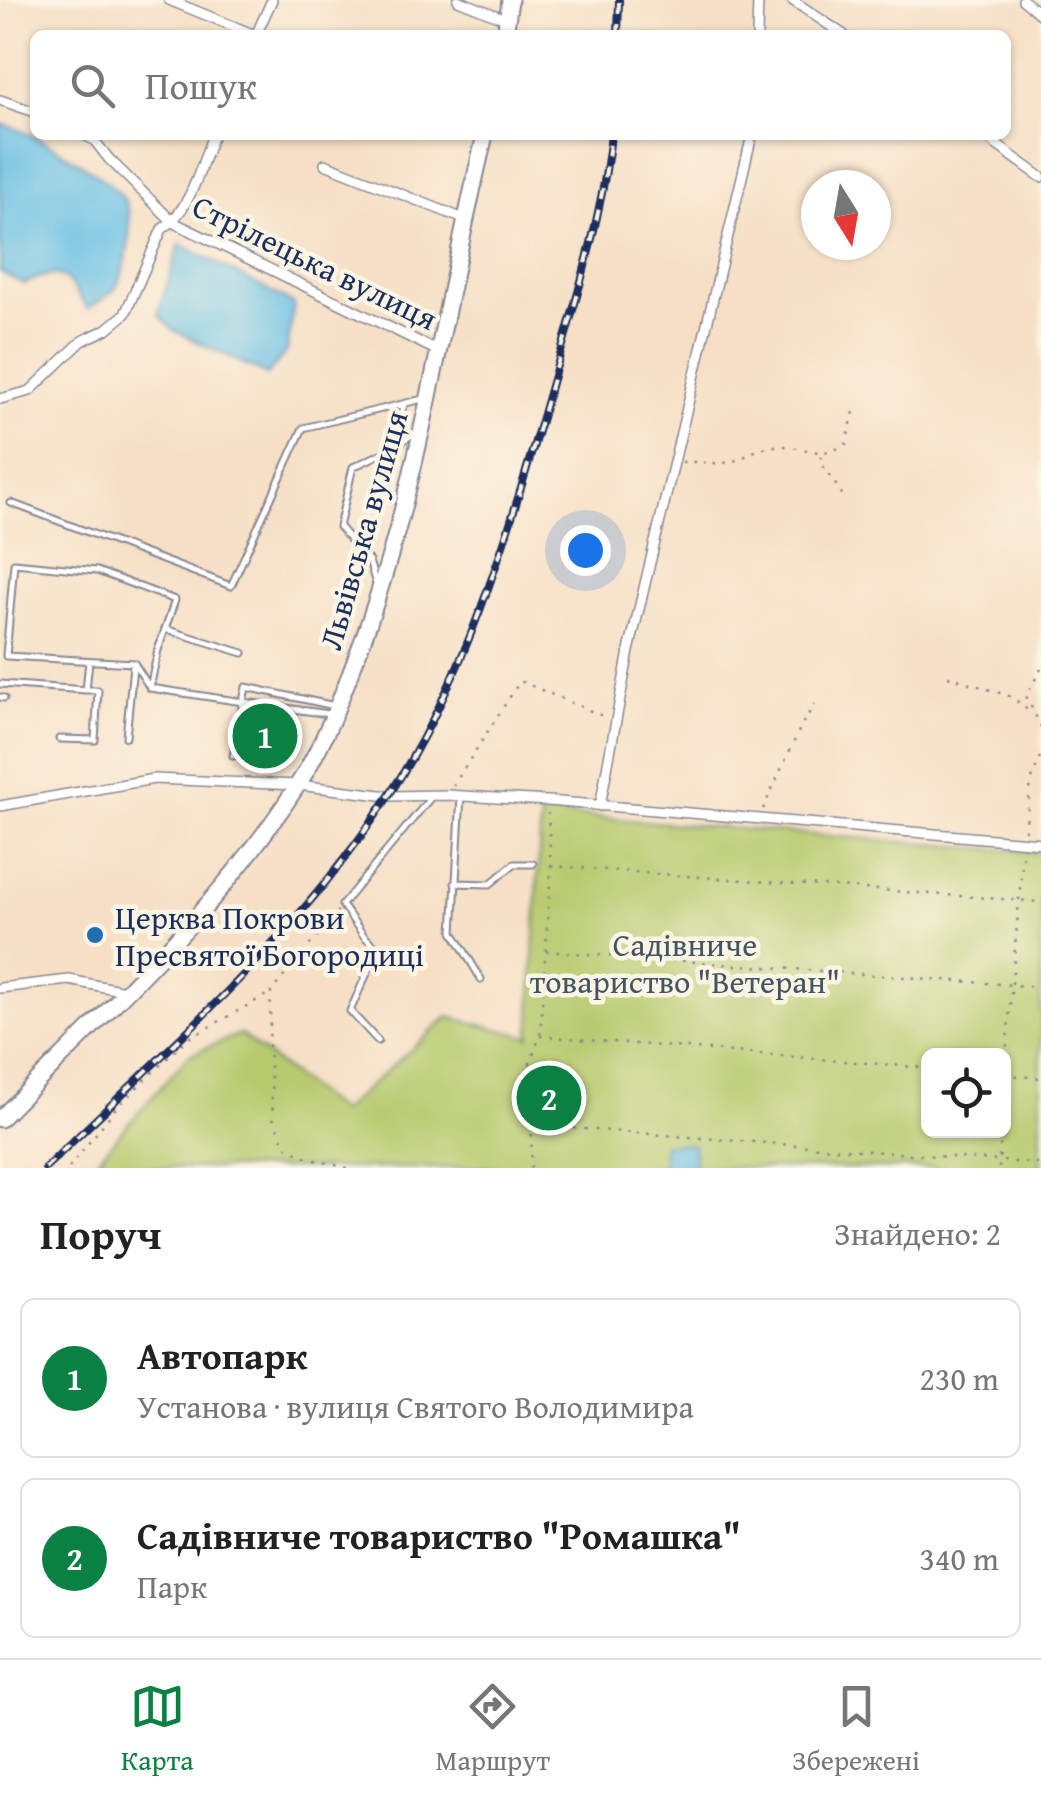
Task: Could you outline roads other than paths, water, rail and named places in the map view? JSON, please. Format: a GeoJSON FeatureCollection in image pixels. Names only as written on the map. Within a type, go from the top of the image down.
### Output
{"type":"FeatureCollection","features":[{"type":"Feature","properties":{"kind":"main road"},"geometry":{"type":"LineString","coordinates":[[506,28],[510,0]]}},
{"type":"Feature","properties":{"kind":"main road","name":"Львівська вулиця"},"geometry":{"type":"LineString","coordinates":[[0,1119],[125,992],[222,884],[298,785],[336,711],[380,596],[422,428],[484,140]]}},
{"type":"Feature","properties":{"kind":"street"},"geometry":{"type":"LineString","coordinates":[[170,0],[243,30]]}},
{"type":"Feature","properties":{"kind":"street"},"geometry":{"type":"LineString","coordinates":[[257,30],[272,0]]}},
{"type":"Feature","properties":{"kind":"street"},"geometry":{"type":"LineString","coordinates":[[458,0],[506,28]]}},
{"type":"Feature","properties":{"kind":"street"},"geometry":{"type":"LineString","coordinates":[[757,30],[758,0]]}},
{"type":"Feature","properties":{"kind":"street"},"geometry":{"type":"LineString","coordinates":[[792,0],[837,30]]}},
{"type":"Feature","properties":{"kind":"street"},"geometry":{"type":"LineString","coordinates":[[1023,0],[1041,14]]}},
{"type":"Feature","properties":{"kind":"street"},"geometry":{"type":"LineString","coordinates":[[0,100],[30,110]]}},
{"type":"Feature","properties":{"kind":"street","name":"Стрілецька вулиця"},"geometry":{"type":"LineString","coordinates":[[94,140],[174,222],[438,351]]}},
{"type":"Feature","properties":{"kind":"street"},"geometry":{"type":"LineString","coordinates":[[0,400],[30,391],[82,340],[107,330],[124,314],[162,229],[174,222],[211,140]]}},
{"type":"Feature","properties":{"kind":"street"},"geometry":{"type":"LineString","coordinates":[[600,806],[630,650],[751,140]]}},
{"type":"Feature","properties":{"kind":"street"},"geometry":{"type":"LineString","coordinates":[[990,140],[1041,178]]}},
{"type":"Feature","properties":{"kind":"street"},"geometry":{"type":"LineString","coordinates":[[324,164],[464,219]]}},
{"type":"Feature","properties":{"kind":"street"},"geometry":{"type":"LineString","coordinates":[[0,806],[154,779],[298,785],[390,796],[548,801],[1041,843]]}},
{"type":"Feature","properties":{"kind":"street"},"geometry":{"type":"LineString","coordinates":[[0,988],[69,980],[125,992]]}},
{"type":"Feature","properties":{"kind":"lane"},"geometry":{"type":"LineString","coordinates":[[11,503],[232,586],[303,428],[428,398]]}},
{"type":"Feature","properties":{"kind":"lane"},"geometry":{"type":"LineString","coordinates":[[391,449],[404,403]]}},
{"type":"Feature","properties":{"kind":"lane"},"geometry":{"type":"LineString","coordinates":[[380,596],[369,561],[339,527],[353,466],[391,449],[422,428]]}},
{"type":"Feature","properties":{"kind":"lane"},"geometry":{"type":"LineString","coordinates":[[134,663],[6,656],[14,563],[98,572],[175,600],[150,688]]}},
{"type":"Feature","properties":{"kind":"lane"},"geometry":{"type":"LineString","coordinates":[[165,629],[242,653]]}},
{"type":"Feature","properties":{"kind":"lane"},"geometry":{"type":"LineString","coordinates":[[86,690],[88,660]]}},
{"type":"Feature","properties":{"kind":"lane"},"geometry":{"type":"LineString","coordinates":[[134,663],[150,688],[336,711]]}},
{"type":"Feature","properties":{"kind":"lane"},"geometry":{"type":"LineString","coordinates":[[126,737],[134,663]]}},
{"type":"Feature","properties":{"kind":"lane"},"geometry":{"type":"LineString","coordinates":[[0,684],[98,690],[96,740],[59,739]]}},
{"type":"Feature","properties":{"kind":"lane"},"geometry":{"type":"LineString","coordinates":[[233,756],[246,686],[336,711]]}},
{"type":"Feature","properties":{"kind":"lane"},"geometry":{"type":"LineString","coordinates":[[378,1040],[350,1010],[378,949],[342,906],[432,796]]}},
{"type":"Feature","properties":{"kind":"lane"},"geometry":{"type":"LineString","coordinates":[[461,796],[452,932],[480,979]]}},
{"type":"Feature","properties":{"kind":"lane"},"geometry":{"type":"LineString","coordinates":[[455,883],[490,884],[514,864],[533,864]]}},
{"type":"Feature","properties":{"kind":"water"},"geometry":{"type":"Polygon","coordinates":[[[0,124],[68,155],[104,180],[125,201],[129,233],[118,283],[108,296],[88,309],[62,277],[48,275],[24,284],[0,272],[0,124]]]}},
{"type":"Feature","properties":{"kind":"water"},"geometry":{"type":"Polygon","coordinates":[[[180,244],[294,304],[287,350],[267,375],[173,330],[158,314],[180,244]]]}},
{"type":"Feature","properties":{"kind":"water"},"geometry":{"type":"Polygon","coordinates":[[[663,1144],[693,1144],[695,1168],[663,1168],[663,1144]]]}},
{"type":"Feature","properties":{"kind":"railway"},"geometry":{"type":"LineString","coordinates":[[618,30],[619,0]]}},
{"type":"Feature","properties":{"kind":"railway"},"geometry":{"type":"LineString","coordinates":[[45,1168],[271,946],[352,849],[415,752],[461,659],[513,513],[583,276],[610,140]]}},
{"type":"Feature","properties":{"kind":"place","name":"Автопарк"},"geometry":{"type":"Point","coordinates":[265,736]}},
{"type":"Feature","properties":{"kind":"place","name":"Церква Покрови Пресвятої Богородиці"},"geometry":{"type":"Point","coordinates":[95,935]}},
{"type":"Feature","properties":{"kind":"place","name":"Садівниче товариство \"Ромашка\""},"geometry":{"type":"Point","coordinates":[549,1098]}},
{"type":"Feature","properties":{"kind":"park label","name":"Садівниче товариство \"Ветеран\""},"geometry":{"type":"Point","coordinates":[685,962]}}]}
